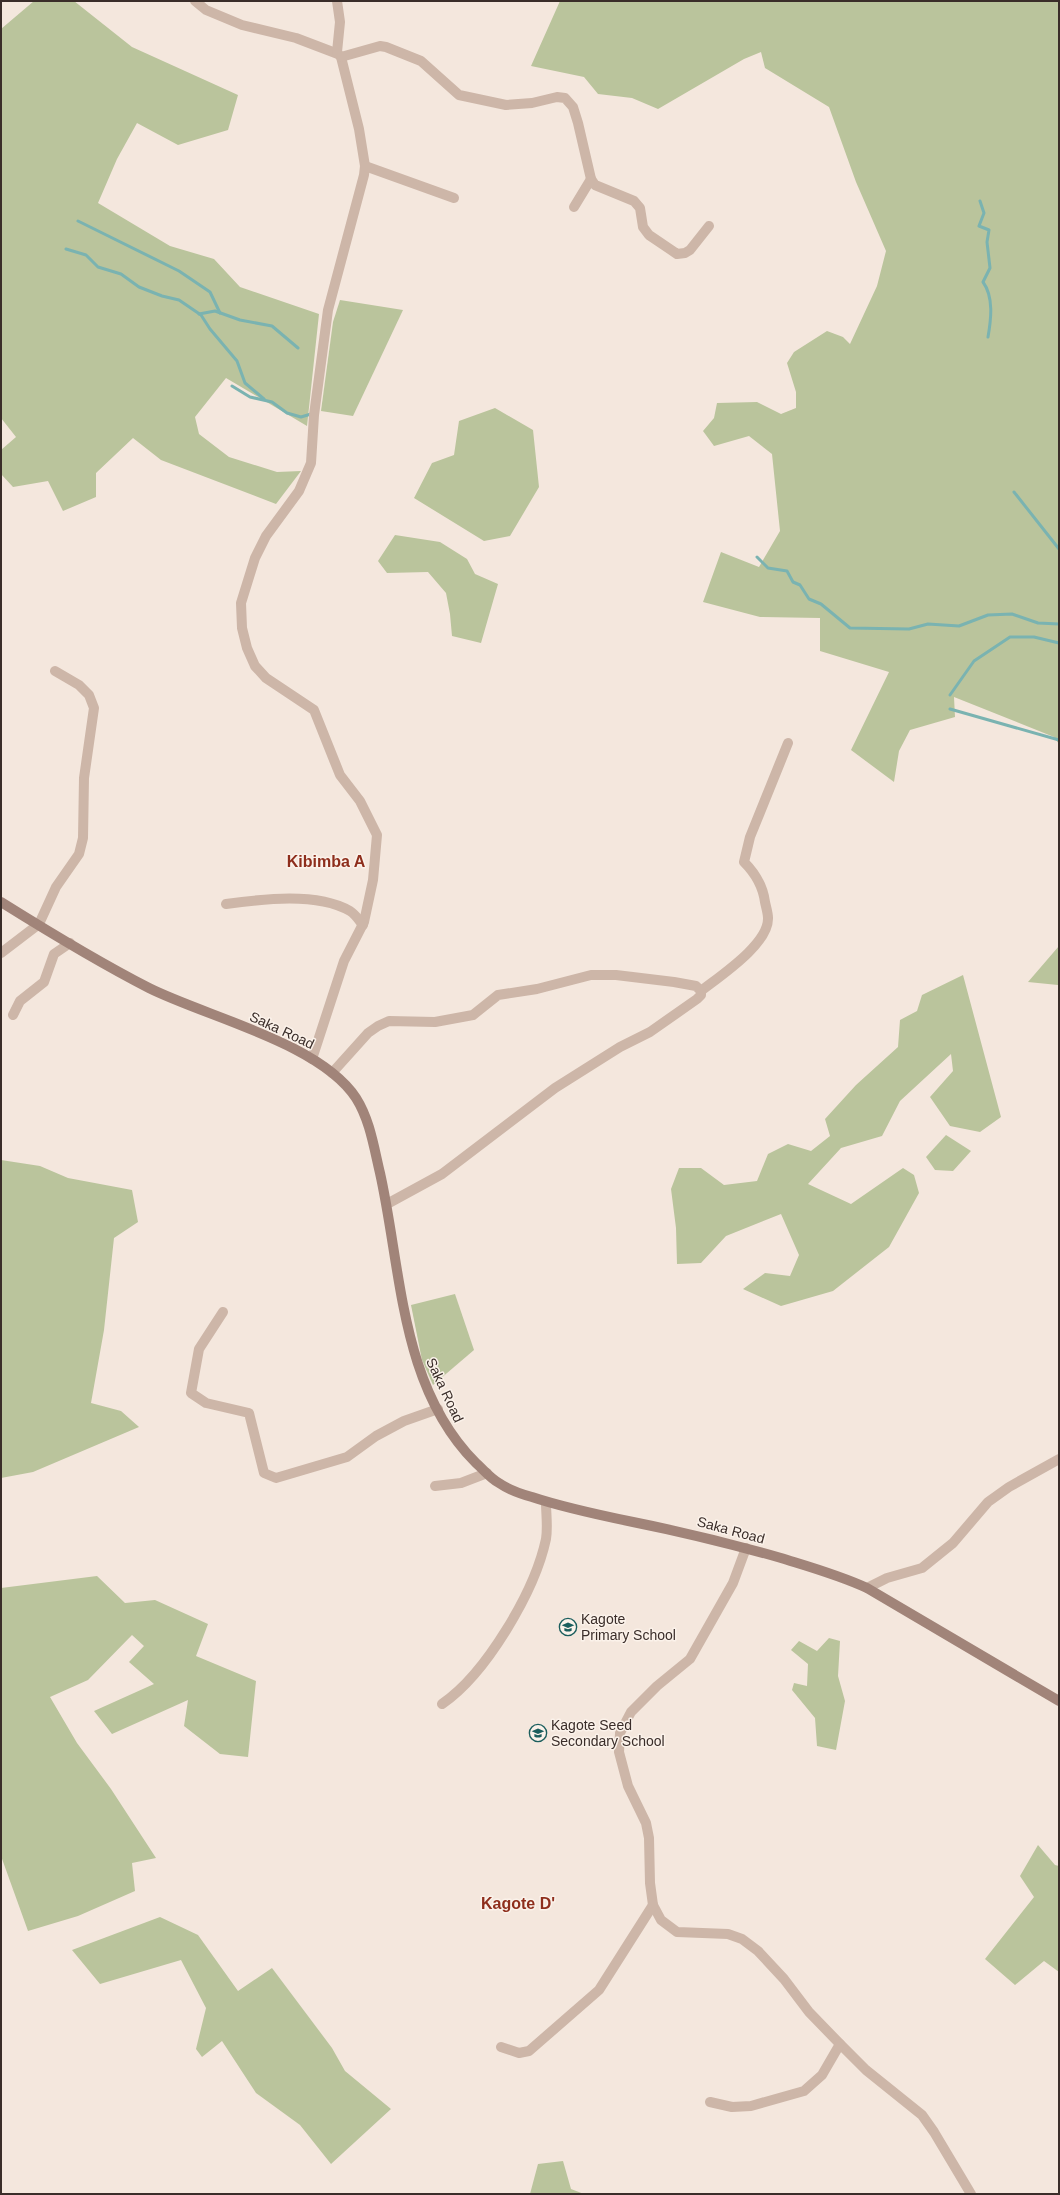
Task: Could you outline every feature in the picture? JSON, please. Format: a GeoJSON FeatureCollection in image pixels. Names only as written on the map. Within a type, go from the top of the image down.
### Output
{"type":"FeatureCollection","features":[{"type":"Feature","properties":{"kind":"main road","name":"Saka Road"},"geometry":{"type":"LineString","coordinates":[[1,902],[70,943],[176,1001],[286,1045],[312,1059],[332,1073],[357,1099],[366,1120],[387,1204],[402,1295],[415,1358],[450,1434],[487,1473],[501,1485],[511,1490],[559,1506],[691,1534],[746,1548],[841,1576],[867,1588],[1059,1701]]}},
{"type":"Feature","properties":{"kind":"street"},"geometry":{"type":"LineString","coordinates":[[195,1],[206,10],[242,25],[296,38],[339,55],[380,46],[386,47],[421,61],[459,95],[506,105],[532,103],[557,97],[564,98],[573,107],[577,118],[591,180],[595,185],[634,200],[640,208],[643,227],[649,235],[677,254],[684,253],[690,250],[708,226]]}},
{"type":"Feature","properties":{"kind":"street"},"geometry":{"type":"LineString","coordinates":[[312,1059],[344,961],[363,925],[373,880],[377,836],[360,801],[340,775],[314,710],[266,678],[255,666],[246,648],[242,628],[241,603],[255,558],[266,536],[299,492],[311,463],[314,414],[328,310],[343,260],[351,219],[360,197],[365,166],[359,129],[339,55],[340,22],[337,1]]}},
{"type":"Feature","properties":{"kind":"street"},"geometry":{"type":"LineString","coordinates":[[365,166],[454,198]]}},
{"type":"Feature","properties":{"kind":"street"},"geometry":{"type":"LineString","coordinates":[[574,206],[591,180]]}},
{"type":"Feature","properties":{"kind":"street"},"geometry":{"type":"LineString","coordinates":[[1,952],[39,924],[56,887],[79,854],[83,838],[84,778],[94,708],[89,695],[79,685],[55,671]]}},
{"type":"Feature","properties":{"kind":"street"},"geometry":{"type":"LineString","coordinates":[[387,1204],[442,1174],[555,1088],[620,1046],[650,1032],[697,999],[701,995],[701,991],[751,952],[763,933],[768,919],[764,893],[756,877],[744,862],[750,837],[788,744]]}},
{"type":"Feature","properties":{"kind":"street"},"geometry":{"type":"LineString","coordinates":[[226,904],[283,898],[316,902],[337,906],[352,912],[363,925]]}},
{"type":"Feature","properties":{"kind":"street"},"geometry":{"type":"LineString","coordinates":[[13,1014],[20,1001],[44,982],[54,954],[70,943]]}},
{"type":"Feature","properties":{"kind":"street"},"geometry":{"type":"LineString","coordinates":[[332,1073],[368,1033],[378,1026],[389,1021],[435,1022],[473,1015],[498,995],[544,987],[591,975],[616,975],[654,981],[674,982],[696,986],[701,991]]}},
{"type":"Feature","properties":{"kind":"street"},"geometry":{"type":"LineString","coordinates":[[223,1312],[199,1349],[191,1393],[206,1403],[249,1413],[264,1473],[276,1478],[346,1457],[376,1436],[404,1421],[438,1409]]}},
{"type":"Feature","properties":{"kind":"street"},"geometry":{"type":"LineString","coordinates":[[867,1588],[887,1578],[922,1568],[952,1543],[988,1502],[1009,1487],[1059,1459]]}},
{"type":"Feature","properties":{"kind":"street"},"geometry":{"type":"LineString","coordinates":[[435,1486],[461,1483],[487,1473]]}},
{"type":"Feature","properties":{"kind":"street"},"geometry":{"type":"LineString","coordinates":[[442,1704],[456,1694],[483,1666],[532,1581],[546,1538],[546,1502]]}},
{"type":"Feature","properties":{"kind":"street"},"geometry":{"type":"LineString","coordinates":[[746,1548],[733,1583],[690,1659],[657,1686],[631,1712],[620,1733],[619,1752],[628,1786],[646,1823],[649,1838],[650,1890],[653,1904],[661,1920],[677,1932],[728,1934],[750,1944],[784,1979],[809,2012],[866,2070],[922,2115],[934,2132],[971,2194]]}},
{"type":"Feature","properties":{"kind":"street"},"geometry":{"type":"LineString","coordinates":[[501,2047],[519,2052],[529,2051],[599,1990],[653,1904]]}},
{"type":"Feature","properties":{"kind":"street"},"geometry":{"type":"LineString","coordinates":[[710,2102],[732,2107],[751,2106],[804,2091],[822,2075],[840,2044]]}},
{"type":"Feature","properties":{"kind":"green space"},"geometry":{"type":"Polygon","coordinates":[[[34,1],[74,1],[132,47],[238,95],[228,130],[178,145],[137,123],[117,159],[98,203],[170,246],[214,259],[240,287],[319,314],[307,426],[226,378],[195,417],[199,434],[229,457],[277,472],[301,471],[276,504],[161,460],[133,438],[96,473],[96,497],[63,511],[48,481],[13,487],[1,474],[1,450],[16,437],[1,418],[1,29],[34,1]]]}},
{"type":"Feature","properties":{"kind":"green space"},"geometry":{"type":"Polygon","coordinates":[[[560,1],[1059,1],[1059,744],[1054,737],[954,697],[955,717],[910,730],[899,751],[894,782],[851,750],[889,672],[820,651],[820,618],[760,617],[703,602],[721,552],[759,567],[780,531],[772,454],[749,436],[714,446],[703,431],[714,418],[717,403],[757,402],[781,414],[796,408],[796,392],[787,363],[794,352],[827,331],[843,337],[850,344],[877,286],[886,251],[856,182],[829,107],[765,68],[761,52],[744,59],[658,109],[632,98],[598,94],[584,77],[531,66],[560,1]]]}},
{"type":"Feature","properties":{"kind":"green space"},"geometry":{"type":"Polygon","coordinates":[[[340,300],[403,310],[353,416],[321,411],[333,322],[340,300]]]}},
{"type":"Feature","properties":{"kind":"green space"},"geometry":{"type":"Polygon","coordinates":[[[495,408],[533,430],[539,487],[510,536],[484,541],[414,498],[432,463],[454,455],[459,421],[495,408]]]}},
{"type":"Feature","properties":{"kind":"green space"},"geometry":{"type":"Polygon","coordinates":[[[395,535],[440,542],[467,559],[475,574],[498,584],[481,643],[452,636],[446,593],[428,572],[387,573],[378,561],[395,535]]]}},
{"type":"Feature","properties":{"kind":"green space"},"geometry":{"type":"Polygon","coordinates":[[[1059,946],[1059,988],[1058,985],[1028,982],[1059,946]]]}},
{"type":"Feature","properties":{"kind":"green space"},"geometry":{"type":"Polygon","coordinates":[[[963,975],[1001,1117],[980,1132],[950,1126],[930,1097],[953,1071],[951,1054],[900,1101],[882,1136],[841,1148],[808,1184],[851,1204],[903,1168],[914,1175],[919,1193],[889,1247],[833,1291],[781,1306],[743,1289],[765,1273],[790,1276],[799,1255],[781,1214],[726,1236],[701,1263],[677,1264],[676,1228],[671,1189],[679,1168],[701,1168],[724,1185],[757,1181],[768,1154],[788,1144],[811,1151],[830,1136],[825,1119],[856,1085],[898,1047],[900,1020],[917,1011],[922,995],[963,975]]]}},
{"type":"Feature","properties":{"kind":"green space"},"geometry":{"type":"Polygon","coordinates":[[[946,1135],[971,1151],[953,1171],[935,1170],[926,1157],[946,1135]]]}},
{"type":"Feature","properties":{"kind":"green space"},"geometry":{"type":"Polygon","coordinates":[[[1,1160],[40,1166],[68,1178],[132,1190],[138,1222],[114,1238],[104,1330],[91,1403],[121,1411],[139,1427],[33,1472],[1,1478],[1,1160]]]}},
{"type":"Feature","properties":{"kind":"green space"},"geometry":{"type":"Polygon","coordinates":[[[455,1294],[474,1350],[433,1385],[422,1360],[411,1305],[455,1294]]]}},
{"type":"Feature","properties":{"kind":"green space"},"geometry":{"type":"Polygon","coordinates":[[[97,1576],[125,1603],[155,1600],[208,1624],[196,1656],[256,1681],[248,1757],[220,1754],[184,1726],[188,1700],[112,1734],[94,1711],[154,1684],[129,1662],[144,1646],[132,1635],[88,1680],[50,1697],[77,1743],[111,1789],[156,1858],[132,1863],[135,1891],[78,1916],[28,1931],[1,1856],[1,1588],[97,1576]]]}},
{"type":"Feature","properties":{"kind":"green space"},"geometry":{"type":"Polygon","coordinates":[[[829,1638],[840,1641],[838,1676],[845,1701],[836,1750],[817,1746],[815,1718],[792,1690],[794,1683],[807,1686],[808,1664],[791,1650],[799,1641],[817,1651],[829,1638]]]}},
{"type":"Feature","properties":{"kind":"green space"},"geometry":{"type":"Polygon","coordinates":[[[1038,1845],[1055,1865],[1059,1866],[1059,1972],[1044,1961],[1015,1985],[985,1959],[1034,1897],[1020,1876],[1038,1845]]]}},
{"type":"Feature","properties":{"kind":"green space"},"geometry":{"type":"Polygon","coordinates":[[[160,1917],[198,1935],[238,1991],[272,1968],[332,2048],[345,2071],[391,2109],[331,2164],[300,2125],[256,2093],[222,2041],[202,2057],[196,2049],[206,2008],[181,1960],[100,1984],[72,1950],[160,1917]]]}},
{"type":"Feature","properties":{"kind":"green space"},"geometry":{"type":"Polygon","coordinates":[[[563,2161],[571,2189],[584,2194],[530,2194],[538,2164],[563,2161]]]}},
{"type":"Feature","properties":{"kind":"waterway"},"geometry":{"type":"LineString","coordinates":[[980,201],[984,213],[979,226],[989,230],[987,242],[990,268],[983,282],[989,295],[991,309],[988,337]]}},
{"type":"Feature","properties":{"kind":"waterway"},"geometry":{"type":"LineString","coordinates":[[78,221],[179,271],[210,292],[220,313]]}},
{"type":"Feature","properties":{"kind":"waterway"},"geometry":{"type":"LineString","coordinates":[[66,249],[86,255],[98,267],[121,274],[139,287],[162,296],[179,300],[201,315],[210,329],[237,361],[245,383],[264,399]]}},
{"type":"Feature","properties":{"kind":"waterway"},"geometry":{"type":"LineString","coordinates":[[199,314],[215,311],[240,320],[272,326],[298,348]]}},
{"type":"Feature","properties":{"kind":"waterway"},"geometry":{"type":"LineString","coordinates":[[232,386],[250,397],[272,402],[287,413],[301,417],[311,414]]}},
{"type":"Feature","properties":{"kind":"waterway"},"geometry":{"type":"LineString","coordinates":[[1014,492],[1059,549]]}},
{"type":"Feature","properties":{"kind":"waterway"},"geometry":{"type":"LineString","coordinates":[[757,557],[768,568],[787,571],[793,582],[800,585],[809,599],[821,604],[850,628],[909,629],[928,624],[959,626],[988,615],[1012,614],[1038,623],[1059,624]]}},
{"type":"Feature","properties":{"kind":"waterway"},"geometry":{"type":"LineString","coordinates":[[950,695],[974,661],[1010,637],[1034,637],[1059,643]]}},
{"type":"Feature","properties":{"kind":"waterway"},"geometry":{"type":"LineString","coordinates":[[950,709],[1059,740]]}},
{"type":"Feature","properties":{"kind":"place","name":"Kagote Primary School"},"geometry":{"type":"Point","coordinates":[568,1627]}},
{"type":"Feature","properties":{"kind":"place","name":"Kagote Seed Secondary School"},"geometry":{"type":"Point","coordinates":[538,1733]}},
{"type":"Feature","properties":{"kind":"district","name":"Kibimba A"},"geometry":{"type":"Point","coordinates":[326,861]}},
{"type":"Feature","properties":{"kind":"district","name":"Kagote D'"},"geometry":{"type":"Point","coordinates":[518,1903]}}]}
